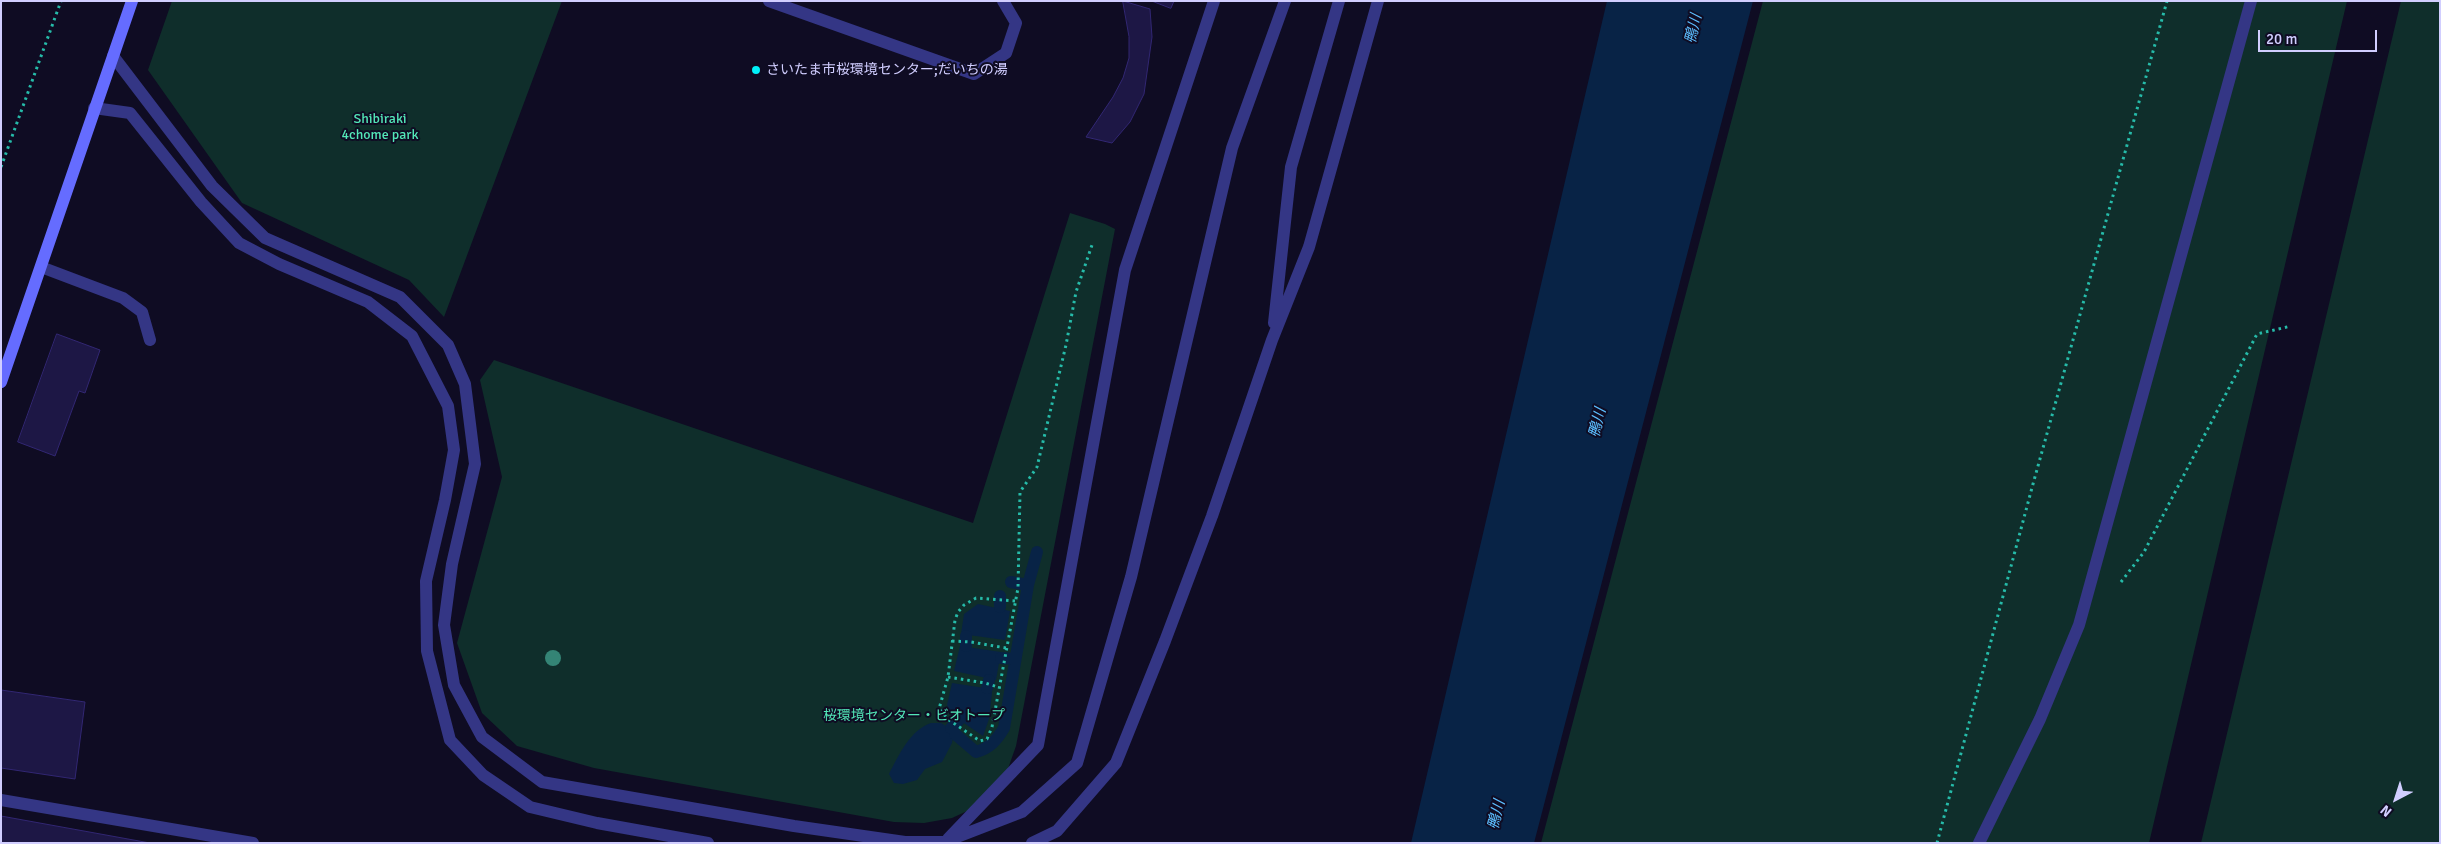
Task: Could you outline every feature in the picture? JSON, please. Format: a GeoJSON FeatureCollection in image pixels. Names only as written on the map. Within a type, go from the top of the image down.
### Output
{"type":"FeatureCollection","features":[{"type":"Feature","properties":{"kind":"street"},"geometry":{"type":"LineString","coordinates":[[1,382],[132,1]]}},
{"type":"Feature","properties":{"kind":"street"},"geometry":{"type":"LineString","coordinates":[[769,1],[974,74],[1006,53],[1016,23],[1002,1]]}},
{"type":"Feature","properties":{"kind":"street"},"geometry":{"type":"LineString","coordinates":[[944,842],[1038,745],[1125,270],[1214,1]]}},
{"type":"Feature","properties":{"kind":"street"},"geometry":{"type":"LineString","coordinates":[[113,56],[212,186],[265,238],[400,298],[448,345],[466,384],[475,464],[452,564],[444,625],[454,685],[482,737],[542,782],[794,826],[906,842],[944,842],[1022,812],[1077,763],[1132,577],[1232,148],[1285,1]]}},
{"type":"Feature","properties":{"kind":"street"},"geometry":{"type":"LineString","coordinates":[[1272,340],[1291,168],[1340,1]]}},
{"type":"Feature","properties":{"kind":"street"},"geometry":{"type":"LineString","coordinates":[[1032,843],[1057,831],[1116,763],[1212,516],[1272,340],[1309,246],[1378,1]]}},
{"type":"Feature","properties":{"kind":"street"},"geometry":{"type":"LineString","coordinates":[[1979,843],[2040,719],[2078,625],[2252,1]]}},
{"type":"Feature","properties":{"kind":"street"},"geometry":{"type":"LineString","coordinates":[[94,108],[130,113],[201,202],[239,243],[279,264],[368,302],[412,336],[448,406],[454,450],[445,500],[426,581],[427,651],[450,740],[484,775],[530,807],[597,823],[708,843]]}},
{"type":"Feature","properties":{"kind":"street"},"geometry":{"type":"LineString","coordinates":[[40,267],[123,298],[142,312],[150,340]]}},
{"type":"Feature","properties":{"kind":"street"},"geometry":{"type":"LineString","coordinates":[[1,800],[253,843]]}},
{"type":"Feature","properties":{"kind":"path"},"geometry":{"type":"LineString","coordinates":[[1,166],[60,1]]}},
{"type":"Feature","properties":{"kind":"path"},"geometry":{"type":"LineString","coordinates":[[1937,843],[2033,484],[2168,1]]}},
{"type":"Feature","properties":{"kind":"path"},"geometry":{"type":"LineString","coordinates":[[1015,601],[1003,602],[976,598],[964,605],[955,620],[948,677],[939,709],[949,720],[980,741],[987,739],[996,713],[998,687],[1003,672],[1018,588],[1020,492],[1037,467],[1066,345],[1076,292],[1092,245]]}},
{"type":"Feature","properties":{"kind":"path"},"geometry":{"type":"LineString","coordinates":[[2118,586],[2144,552],[2257,334],[2291,326]]}},
{"type":"Feature","properties":{"kind":"path"},"geometry":{"type":"LineString","coordinates":[[952,641],[972,642],[1006,650]]}},
{"type":"Feature","properties":{"kind":"path"},"geometry":{"type":"LineString","coordinates":[[948,677],[998,687]]}},
{"type":"Feature","properties":{"kind":"green space","name":"Shibiraki 4chome park"},"geometry":{"type":"Polygon","coordinates":[[[172,1],[562,1],[444,317],[409,280],[242,203],[148,70],[172,1]]]}},
{"type":"Feature","properties":{"kind":"green space"},"geometry":{"type":"Polygon","coordinates":[[[1763,1],[2347,1],[2149,843],[1541,843],[1763,1]]]}},
{"type":"Feature","properties":{"kind":"green space"},"geometry":{"type":"Polygon","coordinates":[[[2401,1],[2440,1],[2440,843],[2201,843],[2401,1]]]}},
{"type":"Feature","properties":{"kind":"green space","name":"桜環境センター・ビオトープ"},"geometry":{"type":"Polygon","coordinates":[[[1070,213],[1115,229],[1016,746],[1004,780],[978,806],[952,818],[924,823],[894,822],[594,768],[517,746],[482,713],[457,643],[502,477],[480,380],[494,360],[973,523],[1070,213]]]}},
{"type":"Feature","properties":{"kind":"water","name":"鴨川"},"geometry":{"type":"Polygon","coordinates":[[[1607,1],[1753,1],[1534,843],[1411,843],[1607,1]]]}},
{"type":"Feature","properties":{"kind":"water"},"geometry":{"type":"Polygon","coordinates":[[[978,604],[1010,611],[1005,640],[961,634],[964,614],[978,604]]]}},
{"type":"Feature","properties":{"kind":"water"},"geometry":{"type":"Polygon","coordinates":[[[960,646],[1001,652],[996,680],[954,671],[960,646]]]}},
{"type":"Feature","properties":{"kind":"water"},"geometry":{"type":"Polygon","coordinates":[[[952,683],[991,689],[989,719],[983,736],[952,715],[947,705],[952,683]]]}},
{"type":"Feature","properties":{"kind":"water"},"geometry":{"type":"Polygon","coordinates":[[[931,723],[941,723],[954,731],[952,743],[942,762],[925,769],[917,780],[903,784],[894,783],[889,774],[901,751],[917,731],[931,723]]]}},
{"type":"Feature","properties":{"kind":"building"},"geometry":{"type":"Polygon","coordinates":[[[1123,1],[1150,9],[1152,37],[1144,94],[1130,122],[1112,143],[1086,137],[1113,97],[1123,78],[1129,58],[1129,37],[1123,1]]]}},
{"type":"Feature","properties":{"kind":"building"},"geometry":{"type":"Polygon","coordinates":[[[1152,1],[1174,1],[1171,8],[1152,1]]]}},
{"type":"Feature","properties":{"kind":"building"},"geometry":{"type":"Polygon","coordinates":[[[57,334],[100,350],[85,393],[79,391],[55,456],[18,442],[57,334]]]}},
{"type":"Feature","properties":{"kind":"building"},"geometry":{"type":"Polygon","coordinates":[[[1,690],[85,702],[75,779],[1,768],[1,690]]]}},
{"type":"Feature","properties":{"kind":"building"},"geometry":{"type":"Polygon","coordinates":[[[1,816],[150,843],[1,843],[1,816]]]}},
{"type":"Feature","properties":{"kind":"waterway"},"geometry":{"type":"LineString","coordinates":[[955,734],[976,752],[993,743],[1004,728],[1028,585],[1037,552]]}},
{"type":"Feature","properties":{"kind":"waterway"},"geometry":{"type":"LineString","coordinates":[[1011,582],[1028,585]]}},
{"type":"Feature","properties":{"kind":"waterway"},"geometry":{"type":"LineString","coordinates":[[1000,596],[1000,607]]}},
{"type":"Feature","properties":{"kind":"waterway"},"geometry":{"type":"LineString","coordinates":[[966,636],[966,646]]}},
{"type":"Feature","properties":{"kind":"waterway"},"geometry":{"type":"LineString","coordinates":[[1001,658],[1015,659]]}},
{"type":"Feature","properties":{"kind":"waterway"},"geometry":{"type":"LineString","coordinates":[[987,688],[989,680]]}},
{"type":"Feature","properties":{"kind":"waterway"},"geometry":{"type":"LineString","coordinates":[[951,728],[959,720]]}},
{"type":"Feature","properties":{"kind":"place","name":"さいたま市桜環境センター;だいちの湯"},"geometry":{"type":"Point","coordinates":[756,70]}}]}
